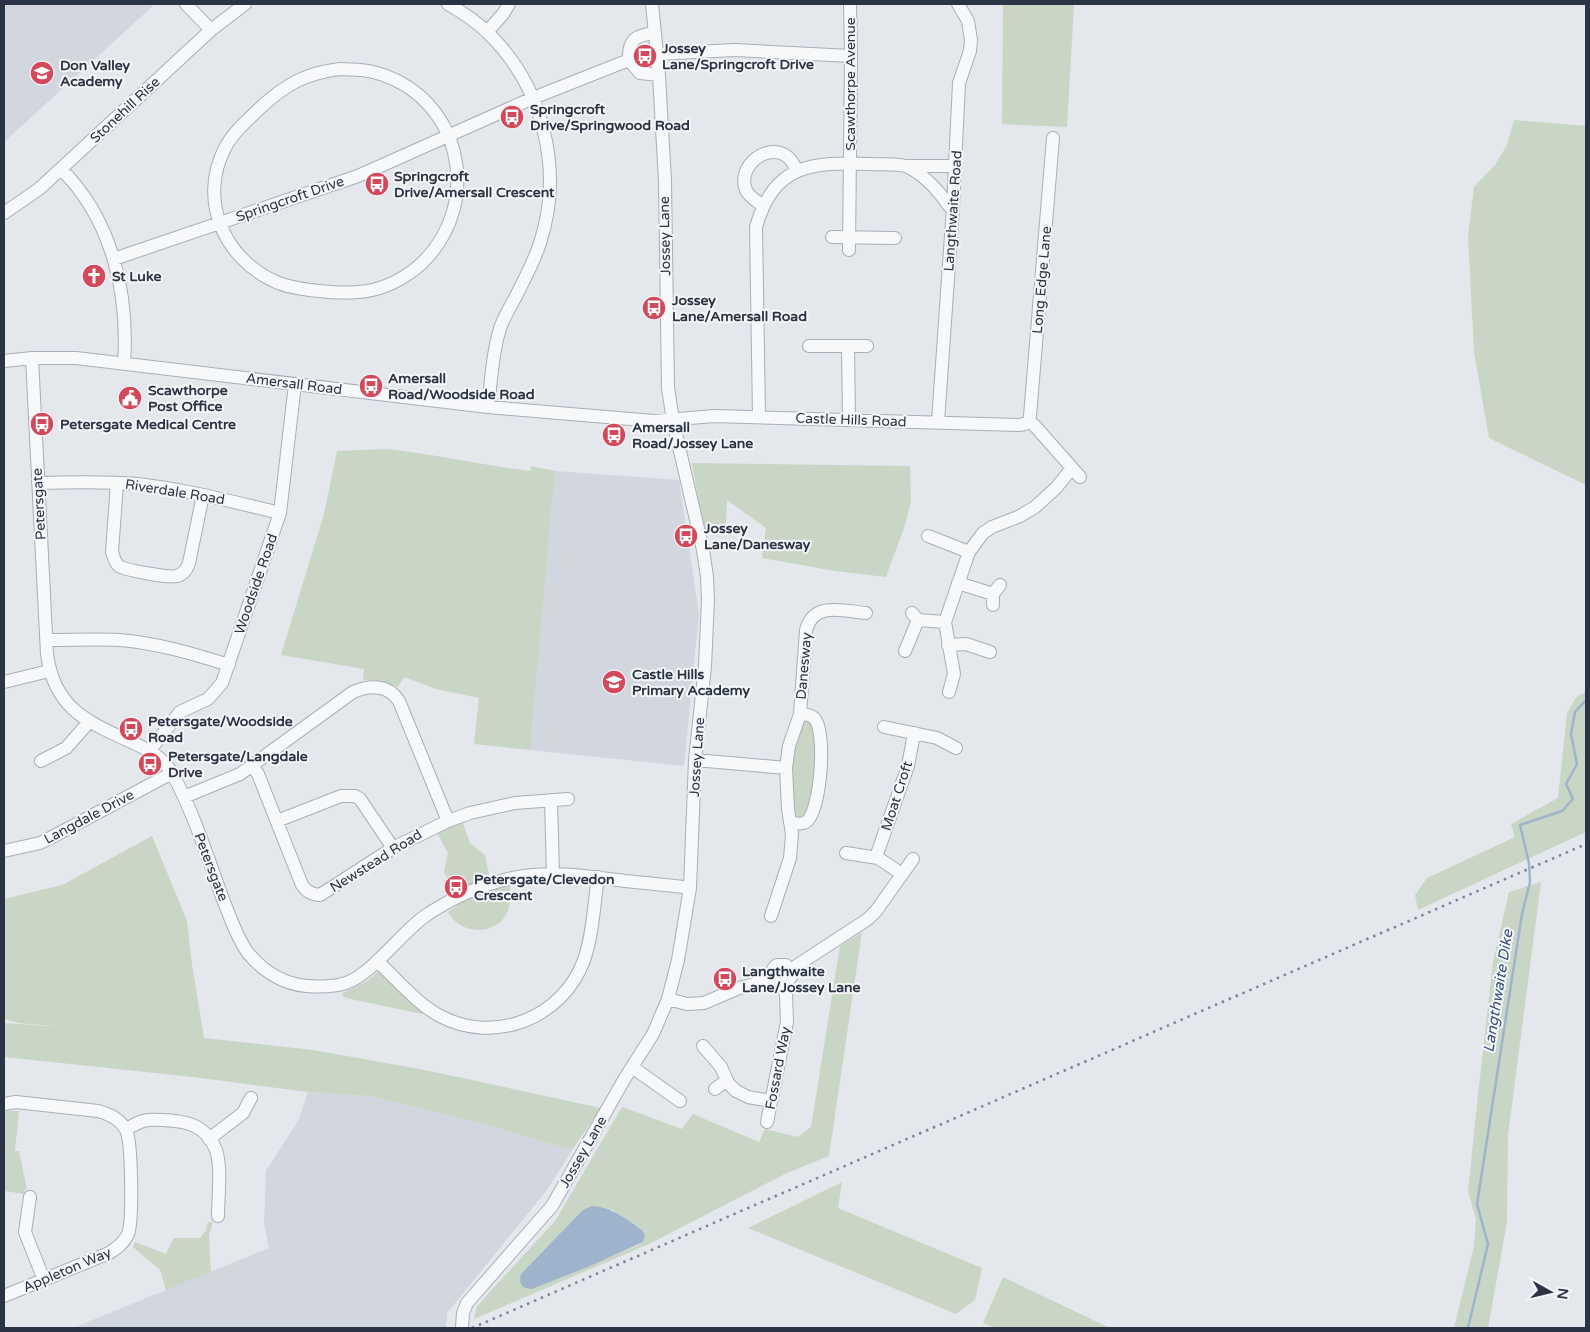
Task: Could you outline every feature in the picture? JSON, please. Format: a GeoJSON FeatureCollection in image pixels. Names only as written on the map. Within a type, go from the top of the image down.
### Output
{"type":"FeatureCollection","features":[{"type":"Feature","properties":{"kind":"street"},"geometry":{"type":"LineString","coordinates":[[186,4],[211,30]]}},
{"type":"Feature","properties":{"kind":"street","name":"Stonehill Rise"},"geometry":{"type":"LineString","coordinates":[[4,213],[39,189],[61,170],[211,30],[245,4]]}},
{"type":"Feature","properties":{"kind":"street"},"geometry":{"type":"LineString","coordinates":[[448,4],[467,15],[487,32],[518,70],[540,116],[549,154],[551,175],[547,221],[535,257],[498,333],[488,407]]}},
{"type":"Feature","properties":{"kind":"street"},"geometry":{"type":"LineString","coordinates":[[487,32],[509,4]]}},
{"type":"Feature","properties":{"kind":"street","name":"Jossey Lane"},"geometry":{"type":"LineString","coordinates":[[462,1326],[467,1303],[476,1290],[552,1206],[653,1034],[668,998],[678,960],[690,888],[695,760],[708,599],[707,577],[697,521],[673,421],[668,388],[664,181],[659,75],[652,4]]}},
{"type":"Feature","properties":{"kind":"street","name":"Scawthorpe Avenue"},"geometry":{"type":"LineString","coordinates":[[849,250],[850,4]]}},
{"type":"Feature","properties":{"kind":"street","name":"Langthwaite Road"},"geometry":{"type":"LineString","coordinates":[[938,422],[956,166],[959,83],[970,51],[971,40],[968,21],[958,4]]}},
{"type":"Feature","properties":{"kind":"street"},"geometry":{"type":"LineString","coordinates":[[655,33],[634,39],[630,45],[628,60],[640,73],[659,75]]}},
{"type":"Feature","properties":{"kind":"street"},"geometry":{"type":"LineString","coordinates":[[657,54],[735,50],[851,56]]}},
{"type":"Feature","properties":{"kind":"street","name":"Springcroft Drive"},"geometry":{"type":"LineString","coordinates":[[114,259],[358,176],[533,98],[628,60]]}},
{"type":"Feature","properties":{"kind":"street"},"geometry":{"type":"LineString","coordinates":[[340,69],[358,70],[378,74],[412,90],[428,104],[443,123],[457,160],[456,204],[447,230],[430,256],[417,268],[405,276],[375,290],[346,292],[291,287],[278,283],[248,266],[228,241],[220,223],[215,205],[214,189],[217,171],[226,146],[243,125],[273,96],[287,86],[315,73],[340,69]]}},
{"type":"Feature","properties":{"kind":"street","name":"Long Edge Lane"},"geometry":{"type":"LineString","coordinates":[[1029,421],[1054,138]]}},
{"type":"Feature","properties":{"kind":"street"},"geometry":{"type":"LineString","coordinates":[[763,206],[749,195],[744,183],[747,168],[755,159],[766,153],[778,153],[788,157],[798,172]]}},
{"type":"Feature","properties":{"kind":"street"},"geometry":{"type":"LineString","coordinates":[[759,417],[756,227],[768,196],[788,177],[812,166],[828,163],[956,166]]}},
{"type":"Feature","properties":{"kind":"street"},"geometry":{"type":"LineString","coordinates":[[906,166],[935,186],[949,206],[953,207]]}},
{"type":"Feature","properties":{"kind":"street"},"geometry":{"type":"LineString","coordinates":[[61,170],[82,193],[109,243],[124,310],[126,337],[124,363]]}},
{"type":"Feature","properties":{"kind":"street"},"geometry":{"type":"LineString","coordinates":[[832,238],[895,238]]}},
{"type":"Feature","properties":{"kind":"street"},"geometry":{"type":"LineString","coordinates":[[809,346],[867,346]]}},
{"type":"Feature","properties":{"kind":"street"},"geometry":{"type":"LineString","coordinates":[[848,346],[849,420]]}},
{"type":"Feature","properties":{"kind":"street","name":"Amersall Road"},"geometry":{"type":"LineString","coordinates":[[4,361],[32,358],[76,358],[488,407],[673,421]]}},
{"type":"Feature","properties":{"kind":"street","name":"Petersgate"},"geometry":{"type":"LineString","coordinates":[[32,358],[49,672],[54,685],[75,712],[89,722],[150,750],[163,761],[172,773],[184,797],[238,937],[255,960],[272,976],[299,986],[330,986],[347,983],[377,961],[425,916],[464,894],[508,879],[553,874],[598,877],[690,888]]}},
{"type":"Feature","properties":{"kind":"street","name":"Woodside Road"},"geometry":{"type":"LineString","coordinates":[[150,750],[180,712],[208,699],[222,683],[280,513],[295,384]]}},
{"type":"Feature","properties":{"kind":"street","name":"Castle Hills Road"},"geometry":{"type":"LineString","coordinates":[[673,421],[714,416],[1019,425],[1029,421]]}},
{"type":"Feature","properties":{"kind":"street"},"geometry":{"type":"LineString","coordinates":[[949,692],[954,674],[945,622],[969,552],[983,533],[1035,508],[1076,472],[1029,421]]}},
{"type":"Feature","properties":{"kind":"street","name":"Riverdale Road"},"geometry":{"type":"LineString","coordinates":[[38,483],[138,484],[203,495],[280,513]]}},
{"type":"Feature","properties":{"kind":"street"},"geometry":{"type":"LineString","coordinates":[[116,483],[112,552],[114,560],[126,569],[171,577],[182,574],[189,563],[203,495]]}},
{"type":"Feature","properties":{"kind":"street"},"geometry":{"type":"LineString","coordinates":[[928,536],[969,552]]}},
{"type":"Feature","properties":{"kind":"street"},"geometry":{"type":"LineString","coordinates":[[958,583],[995,594]]}},
{"type":"Feature","properties":{"kind":"street","name":"Danesway"},"geometry":{"type":"LineString","coordinates":[[770,920],[790,858],[792,834],[786,768],[788,746],[800,714],[806,630],[812,617],[822,611],[831,609],[866,613]]}},
{"type":"Feature","properties":{"kind":"street"},"geometry":{"type":"LineString","coordinates":[[905,651],[915,617],[945,622]]}},
{"type":"Feature","properties":{"kind":"street"},"geometry":{"type":"LineString","coordinates":[[47,640],[120,640],[180,651],[229,665]]}},
{"type":"Feature","properties":{"kind":"street"},"geometry":{"type":"LineString","coordinates":[[948,645],[966,644],[990,652]]}},
{"type":"Feature","properties":{"kind":"street"},"geometry":{"type":"LineString","coordinates":[[4,682],[49,672]]}},
{"type":"Feature","properties":{"kind":"street"},"geometry":{"type":"LineString","coordinates":[[184,797],[240,774],[353,692],[364,687],[376,687],[386,689],[395,694],[399,701],[448,821]]}},
{"type":"Feature","properties":{"kind":"street","name":"Danesway"},"geometry":{"type":"LineString","coordinates":[[791,823],[802,823],[808,820],[816,802],[820,785],[821,749],[816,721],[812,716],[800,714]]}},
{"type":"Feature","properties":{"kind":"street"},"geometry":{"type":"LineString","coordinates":[[41,761],[66,748],[89,722]]}},
{"type":"Feature","properties":{"kind":"street"},"geometry":{"type":"LineString","coordinates":[[884,727],[936,738],[957,747]]}},
{"type":"Feature","properties":{"kind":"street","name":"Moat Croft"},"geometry":{"type":"LineString","coordinates":[[876,857],[908,766],[914,733]]}},
{"type":"Feature","properties":{"kind":"street"},"geometry":{"type":"LineString","coordinates":[[695,760],[786,768]]}},
{"type":"Feature","properties":{"kind":"street","name":"Newstead Road"},"geometry":{"type":"LineString","coordinates":[[252,765],[258,774],[302,885],[306,891],[320,896],[393,848],[448,821],[470,813],[515,803],[568,799]]}},
{"type":"Feature","properties":{"kind":"street","name":"Langdale Drive"},"geometry":{"type":"LineString","coordinates":[[4,851],[52,838],[172,773]]}},
{"type":"Feature","properties":{"kind":"street"},"geometry":{"type":"LineString","coordinates":[[277,821],[341,796],[355,796],[360,799],[393,848]]}},
{"type":"Feature","properties":{"kind":"street"},"geometry":{"type":"LineString","coordinates":[[551,800],[553,874]]}},
{"type":"Feature","properties":{"kind":"street"},"geometry":{"type":"LineString","coordinates":[[846,853],[876,857],[902,874]]}},
{"type":"Feature","properties":{"kind":"street"},"geometry":{"type":"LineString","coordinates":[[668,998],[687,1004],[704,1004],[739,988],[778,981],[772,973],[777,965],[786,965],[790,970],[868,919],[876,911],[913,859]]}},
{"type":"Feature","properties":{"kind":"street"},"geometry":{"type":"LineString","coordinates":[[377,961],[425,1006],[448,1020],[482,1027],[518,1024],[538,1015],[553,1005],[566,991],[580,970],[588,948],[598,877]]}},
{"type":"Feature","properties":{"kind":"street","name":"Fossard Way"},"geometry":{"type":"LineString","coordinates":[[767,1122],[787,1022],[786,995],[778,981]]}},
{"type":"Feature","properties":{"kind":"street"},"geometry":{"type":"LineString","coordinates":[[703,1046],[722,1067],[732,1088],[741,1094],[771,1101]]}},
{"type":"Feature","properties":{"kind":"street"},"geometry":{"type":"LineString","coordinates":[[632,1067],[680,1102]]}},
{"type":"Feature","properties":{"kind":"street"},"geometry":{"type":"LineString","coordinates":[[715,1089],[727,1080]]}},
{"type":"Feature","properties":{"kind":"street"},"geometry":{"type":"LineString","coordinates":[[208,1139],[243,1113],[251,1098]]}},
{"type":"Feature","properties":{"kind":"street"},"geometry":{"type":"LineString","coordinates":[[4,1104],[16,1102],[98,1111],[116,1118],[126,1129],[150,1119],[188,1122],[199,1128],[216,1150],[218,1164],[218,1216]]}},
{"type":"Feature","properties":{"kind":"street","name":"Appleton Way"},"geometry":{"type":"LineString","coordinates":[[4,1296],[109,1253],[118,1248],[124,1241],[130,1224],[130,1143],[126,1129]]}},
{"type":"Feature","properties":{"kind":"street"},"geometry":{"type":"LineString","coordinates":[[30,1197],[25,1232],[44,1280]]}},
{"type":"Feature","properties":{"kind":"shaded area","name":"Don Valley Academy"},"geometry":{"type":"Polygon","coordinates":[[[4,4],[155,4],[4,142],[4,4]]]}},
{"type":"Feature","properties":{"kind":"shaded area","name":"Castle Hills Primary Academy"},"geometry":{"type":"Polygon","coordinates":[[[555,471],[679,480],[699,614],[684,766],[530,750],[555,471]]]}},
{"type":"Feature","properties":{"kind":"shaded area"},"geometry":{"type":"Polygon","coordinates":[[[308,1092],[368,1096],[477,1122],[572,1150],[547,1190],[447,1313],[446,1328],[73,1328],[269,1248],[264,1224],[266,1171],[299,1119],[308,1092]]]}},
{"type":"Feature","properties":{"kind":"green space"},"geometry":{"type":"Polygon","coordinates":[[[1003,4],[1074,4],[1067,127],[1002,124],[1003,4]]]}},
{"type":"Feature","properties":{"kind":"green space"},"geometry":{"type":"Polygon","coordinates":[[[1514,120],[1586,126],[1586,485],[1489,438],[1474,352],[1468,236],[1474,187],[1495,165],[1507,145],[1514,120]]]}},
{"type":"Feature","properties":{"kind":"green space"},"geometry":{"type":"Polygon","coordinates":[[[385,449],[530,471],[531,466],[555,471],[530,750],[474,744],[479,698],[436,689],[404,677],[398,687],[383,681],[363,680],[364,669],[281,655],[324,514],[337,451],[385,449]]]}},
{"type":"Feature","properties":{"kind":"green space"},"geometry":{"type":"Polygon","coordinates":[[[692,463],[910,466],[911,502],[905,525],[886,577],[835,571],[762,558],[766,528],[727,500],[726,523],[704,531],[692,463]]]}},
{"type":"Feature","properties":{"kind":"green space"},"geometry":{"type":"Polygon","coordinates":[[[1586,692],[1586,832],[1418,910],[1415,895],[1427,878],[1515,837],[1511,824],[1558,798],[1567,713],[1577,696],[1586,692]]]}},
{"type":"Feature","properties":{"kind":"green space"},"geometry":{"type":"Polygon","coordinates":[[[804,719],[812,719],[819,764],[807,817],[799,819],[795,815],[793,806],[791,768],[794,748],[804,719]]]}},
{"type":"Feature","properties":{"kind":"green space"},"geometry":{"type":"Polygon","coordinates":[[[462,821],[470,843],[485,855],[490,879],[456,893],[444,872],[448,853],[436,831],[462,821]]]}},
{"type":"Feature","properties":{"kind":"green space"},"geometry":{"type":"Polygon","coordinates":[[[152,836],[187,921],[204,1038],[313,1050],[425,1070],[601,1108],[572,1150],[477,1122],[368,1096],[308,1092],[193,1077],[4,1057],[4,1023],[65,1027],[19,1023],[4,1019],[4,899],[62,885],[152,836]]]}},
{"type":"Feature","properties":{"kind":"green space"},"geometry":{"type":"Polygon","coordinates":[[[1541,882],[1508,1135],[1507,1222],[1488,1328],[1454,1328],[1474,1246],[1476,1219],[1468,1191],[1493,962],[1509,892],[1541,882]]]}},
{"type":"Feature","properties":{"kind":"green space"},"geometry":{"type":"Polygon","coordinates":[[[510,883],[510,901],[507,914],[498,924],[490,928],[474,930],[466,928],[453,919],[448,912],[475,893],[510,883]]]}},
{"type":"Feature","properties":{"kind":"green space"},"geometry":{"type":"Polygon","coordinates":[[[862,932],[829,1156],[785,1174],[649,1244],[474,1319],[477,1306],[555,1221],[622,1107],[682,1129],[693,1114],[759,1142],[765,1129],[798,1137],[811,1127],[840,946],[862,932]],[[611,1209],[532,1289],[639,1245],[645,1233],[611,1209]]]}},
{"type":"Feature","properties":{"kind":"green space"},"geometry":{"type":"Polygon","coordinates":[[[380,970],[425,1011],[422,1014],[346,998],[342,995],[367,981],[380,970]]]}},
{"type":"Feature","properties":{"kind":"green space"},"geometry":{"type":"Polygon","coordinates":[[[4,1111],[19,1111],[15,1151],[19,1151],[27,1190],[25,1189],[25,1194],[4,1191],[4,1111]]]}},
{"type":"Feature","properties":{"kind":"green space"},"geometry":{"type":"Polygon","coordinates":[[[842,1182],[838,1208],[982,1268],[975,1300],[956,1314],[748,1228],[842,1182]]]}},
{"type":"Feature","properties":{"kind":"green space"},"geometry":{"type":"Polygon","coordinates":[[[208,1222],[213,1222],[209,1235],[211,1272],[166,1290],[160,1270],[133,1247],[135,1242],[166,1254],[174,1238],[200,1238],[206,1230],[208,1222]]]}},
{"type":"Feature","properties":{"kind":"green space"},"geometry":{"type":"Polygon","coordinates":[[[1003,1277],[1110,1328],[995,1328],[983,1323],[1003,1277]]]}},
{"type":"Feature","properties":{"kind":"water"},"geometry":{"type":"Polygon","coordinates":[[[592,1206],[612,1211],[642,1230],[645,1234],[643,1242],[532,1289],[523,1287],[520,1281],[521,1274],[583,1210],[592,1206]]]}},
{"type":"Feature","properties":{"kind":"waterway","name":"Langthwaite Dike"},"geometry":{"type":"LineString","coordinates":[[1468,1328],[1488,1244],[1477,1204],[1522,914],[1530,882],[1529,863],[1520,825],[1562,811],[1573,799],[1566,784],[1577,764],[1571,734],[1575,712],[1586,700]]}},
{"type":"Feature","properties":{"kind":"railway"},"geometry":{"type":"LineString","coordinates":[[472,1328],[1586,844]]}},
{"type":"Feature","properties":{"kind":"place","name":"Jossey Lane/Springcroft Drive"},"geometry":{"type":"Point","coordinates":[645,56]}},
{"type":"Feature","properties":{"kind":"place","name":"Don Valley Academy"},"geometry":{"type":"Point","coordinates":[42,73]}},
{"type":"Feature","properties":{"kind":"place","name":"Springcroft Drive/Springwood Road"},"geometry":{"type":"Point","coordinates":[512,117]}},
{"type":"Feature","properties":{"kind":"place","name":"Springcroft Drive/Amersall Crescent"},"geometry":{"type":"Point","coordinates":[377,184]}},
{"type":"Feature","properties":{"kind":"place","name":"St Luke"},"geometry":{"type":"Point","coordinates":[94,276]}},
{"type":"Feature","properties":{"kind":"place","name":"Jossey Lane/Amersall Road"},"geometry":{"type":"Point","coordinates":[654,308]}},
{"type":"Feature","properties":{"kind":"place","name":"Amersall Road/Woodside Road"},"geometry":{"type":"Point","coordinates":[371,386]}},
{"type":"Feature","properties":{"kind":"place","name":"Scawthorpe Post Office"},"geometry":{"type":"Point","coordinates":[130,398]}},
{"type":"Feature","properties":{"kind":"place","name":"Petersgate Medical Centre"},"geometry":{"type":"Point","coordinates":[42,424]}},
{"type":"Feature","properties":{"kind":"place","name":"Amersall Road/Jossey Lane"},"geometry":{"type":"Point","coordinates":[614,435]}},
{"type":"Feature","properties":{"kind":"place","name":"Jossey Lane/Danesway"},"geometry":{"type":"Point","coordinates":[686,536]}},
{"type":"Feature","properties":{"kind":"place","name":"Castle Hills Primary Academy"},"geometry":{"type":"Point","coordinates":[614,682]}},
{"type":"Feature","properties":{"kind":"place","name":"Petersgate/Woodside Road"},"geometry":{"type":"Point","coordinates":[131,729]}},
{"type":"Feature","properties":{"kind":"place","name":"Petersgate/Langdale Drive"},"geometry":{"type":"Point","coordinates":[150,764]}},
{"type":"Feature","properties":{"kind":"place","name":"Petersgate/Clevedon Crescent"},"geometry":{"type":"Point","coordinates":[456,887]}},
{"type":"Feature","properties":{"kind":"place","name":"Langthwaite Lane/Jossey Lane"},"geometry":{"type":"Point","coordinates":[725,979]}}]}
